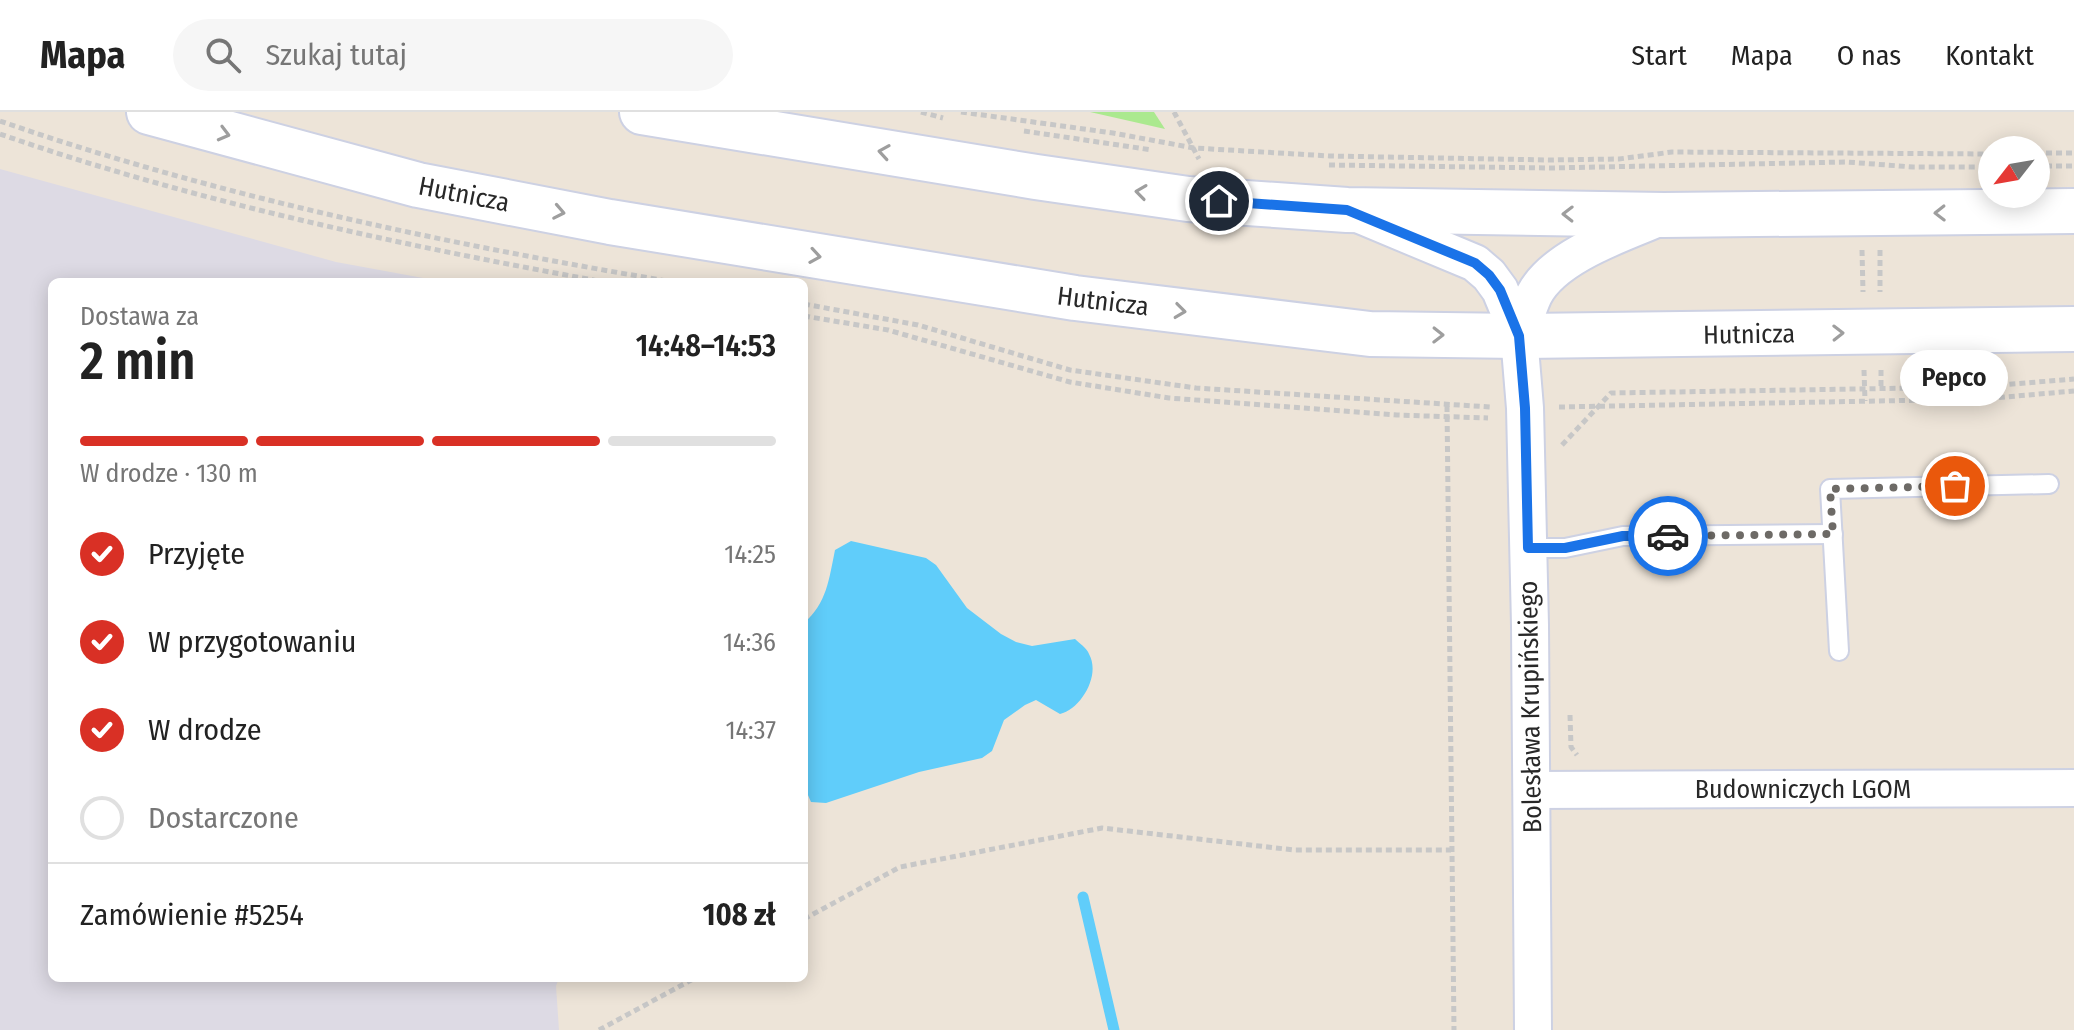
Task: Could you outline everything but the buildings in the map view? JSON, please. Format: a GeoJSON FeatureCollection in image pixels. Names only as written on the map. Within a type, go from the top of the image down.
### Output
{"type":"FeatureCollection","features":[{"type":"Feature","properties":{"kind":"main road","name":"Hutnicza"},"geometry":{"type":"LineString","coordinates":[[149,112],[433,188],[610,222],[1059,296],[1370,334],[1519,336],[2074,329]]}},
{"type":"Feature","properties":{"kind":"main road"},"geometry":{"type":"LineString","coordinates":[[642,112],[1188,199],[1347,210],[1664,215],[2074,211]]}},
{"type":"Feature","properties":{"kind":"street"},"geometry":{"type":"LineString","coordinates":[[1347,210],[1475,263],[1500,290],[1519,336]]}},
{"type":"Feature","properties":{"kind":"street"},"geometry":{"type":"LineString","coordinates":[[1519,336],[1535,293],[1553,273],[1594,246],[1664,215]]}},
{"type":"Feature","properties":{"kind":"street","name":"Bolesława Krupińskiego"},"geometry":{"type":"LineString","coordinates":[[1519,336],[1525,408],[1528,548],[1533,1030]]}},
{"type":"Feature","properties":{"kind":"street","name":"Budowniczych LGOM"},"geometry":{"type":"LineString","coordinates":[[1532,790],[2074,788]]}},
{"type":"Feature","properties":{"kind":"lane"},"geometry":{"type":"LineString","coordinates":[[1839,651],[1830,489],[2049,484]]}},
{"type":"Feature","properties":{"kind":"lane"},"geometry":{"type":"LineString","coordinates":[[1528,548],[1565,548],[1623,536],[1833,534]]}},
{"type":"Feature","properties":{"kind":"path"},"geometry":{"type":"LineString","coordinates":[[921,112],[952,120]]}},
{"type":"Feature","properties":{"kind":"path"},"geometry":{"type":"LineString","coordinates":[[961,112],[1113,133],[1194,148],[1330,156],[1549,160],[1619,159],[1672,152],[1978,154]]}},
{"type":"Feature","properties":{"kind":"path"},"geometry":{"type":"LineString","coordinates":[[1174,112],[1199,159]]}},
{"type":"Feature","properties":{"kind":"path"},"geometry":{"type":"LineString","coordinates":[[0,121],[217,185],[334,214],[480,247],[651,278]]}},
{"type":"Feature","properties":{"kind":"path"},"geometry":{"type":"LineString","coordinates":[[1012,129],[1156,151]]}},
{"type":"Feature","properties":{"kind":"path"},"geometry":{"type":"LineString","coordinates":[[0,134],[44,150],[218,199],[479,259],[582,278]]}},
{"type":"Feature","properties":{"kind":"path"},"geometry":{"type":"LineString","coordinates":[[1863,152],[1871,213],[1872,333],[1865,401]]}},
{"type":"Feature","properties":{"kind":"path"},"geometry":{"type":"LineString","coordinates":[[2050,153],[2074,153]]}},
{"type":"Feature","properties":{"kind":"path"},"geometry":{"type":"LineString","coordinates":[[1185,156],[1214,160]]}},
{"type":"Feature","properties":{"kind":"path"},"geometry":{"type":"LineString","coordinates":[[1317,165],[1550,168],[1863,164],[1978,167]]}},
{"type":"Feature","properties":{"kind":"path"},"geometry":{"type":"LineString","coordinates":[[2050,166],[2074,166]]}},
{"type":"Feature","properties":{"kind":"path"},"geometry":{"type":"LineString","coordinates":[[1871,213],[1872,333],[1881,389]]}},
{"type":"Feature","properties":{"kind":"path"},"geometry":{"type":"LineString","coordinates":[[808,305],[918,325],[1070,370],[1196,388],[1447,406],[1525,408],[1983,399],[2074,391]]}},
{"type":"Feature","properties":{"kind":"path"},"geometry":{"type":"LineString","coordinates":[[808,317],[888,330],[1070,382],[1169,398],[1446,417]]}},
{"type":"Feature","properties":{"kind":"path"},"geometry":{"type":"LineString","coordinates":[[1563,458],[1562,443],[1611,393],[1977,387],[2074,379]]}},
{"type":"Feature","properties":{"kind":"path"},"geometry":{"type":"LineString","coordinates":[[1447,406],[1454,1030]]}},
{"type":"Feature","properties":{"kind":"path"},"geometry":{"type":"LineString","coordinates":[[1570,701],[1571,747],[1583,765],[1585,790]]}},
{"type":"Feature","properties":{"kind":"path"},"geometry":{"type":"LineString","coordinates":[[808,917],[900,867],[1102,828],[1294,850],[1451,850]]}},
{"type":"Feature","properties":{"kind":"path"},"geometry":{"type":"LineString","coordinates":[[599,1030],[688,982]]}},
{"type":"Feature","properties":{"kind":"shaded area"},"geometry":{"type":"Polygon","coordinates":[[[0,169],[336,262],[423,278],[48,278],[48,982],[558,982],[559,1030],[0,1030],[0,169]]]}},
{"type":"Feature","properties":{"kind":"green space"},"geometry":{"type":"Polygon","coordinates":[[[1090,112],[1154,112],[1165,129],[1090,112]]]}},
{"type":"Feature","properties":{"kind":"water"},"geometry":{"type":"Polygon","coordinates":[[[851,541],[926,558],[936,565],[967,608],[1001,634],[1032,646],[1075,639],[1087,650],[1092,662],[1087,690],[1075,705],[1060,714],[1036,700],[1025,705],[1004,720],[992,751],[982,758],[919,772],[826,803],[811,802],[808,795],[808,619],[822,599],[835,550],[851,541]]]}},
{"type":"Feature","properties":{"kind":"waterway"},"geometry":{"type":"LineString","coordinates":[[1083,897],[1114,1030]]}},
{"type":"Feature","properties":{"kind":"way so far"},"geometry":{"type":"LineString","coordinates":[[1668,536],[1833,534],[1830,489],[1955,486]]}},
{"type":"Feature","properties":{"kind":"place","name":"Pepco"},"geometry":{"type":"Point","coordinates":[1955,486]}},
{"type":"Feature","properties":{"kind":"route"},"geometry":{"type":"LineString","coordinates":[[1219,201],[1347,210],[1475,263],[1500,290],[1519,336],[1525,408],[1528,548],[1565,548],[1623,536],[1668,536]]}}]}
